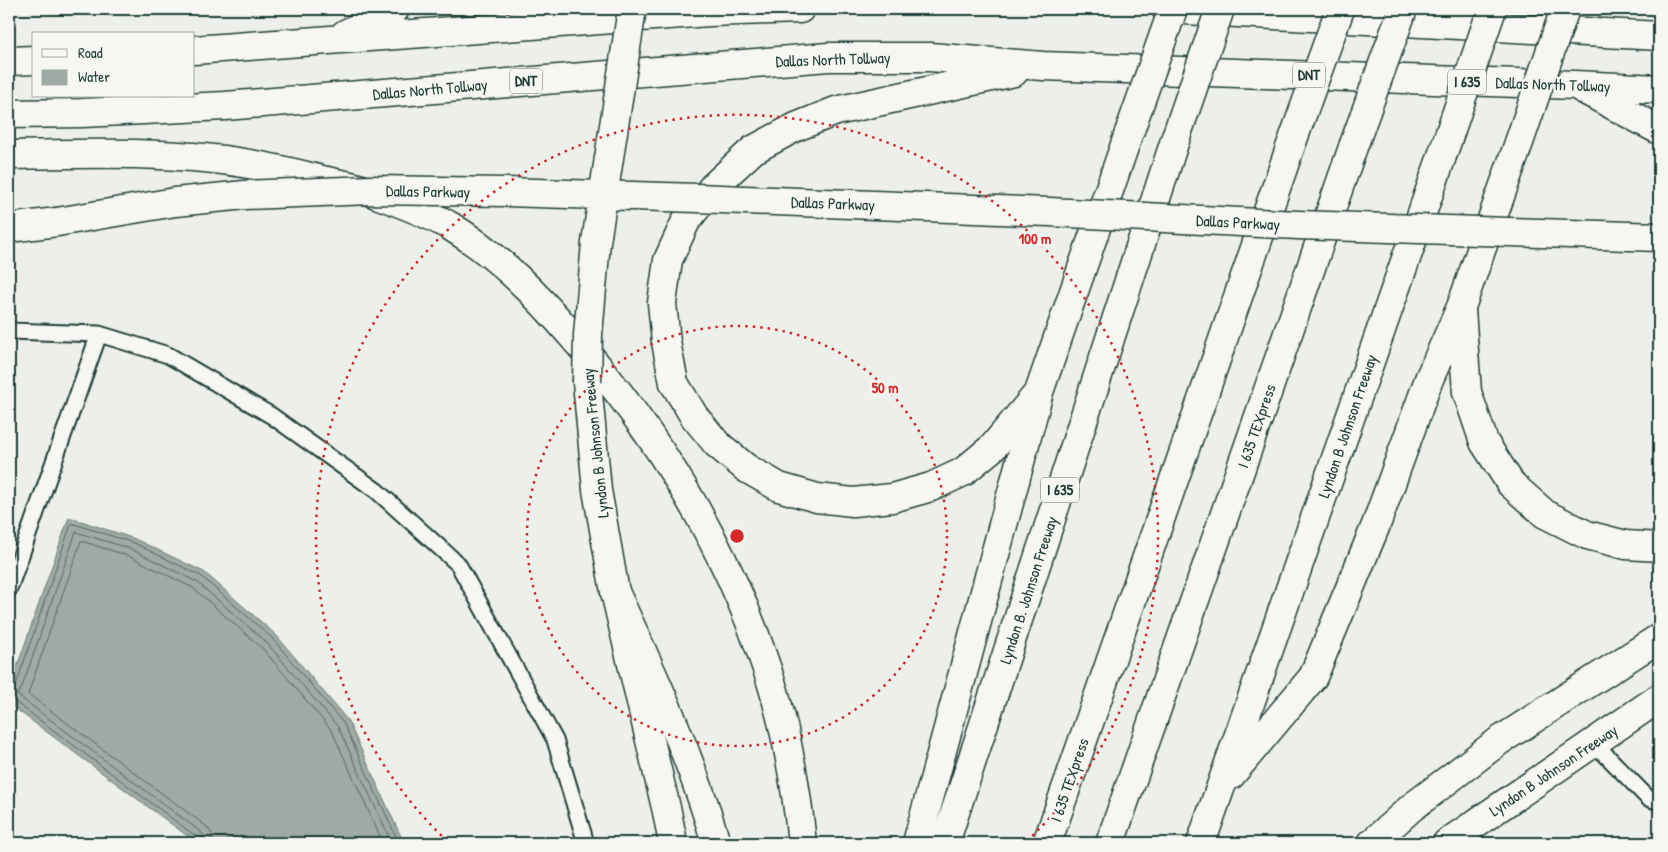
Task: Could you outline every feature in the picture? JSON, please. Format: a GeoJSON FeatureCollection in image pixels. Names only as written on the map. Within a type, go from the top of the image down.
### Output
{"type":"FeatureCollection","features":[{"type":"Feature","properties":{"kind":"main road"},"geometry":{"type":"LineString","coordinates":[[332,40],[395,9]]}},
{"type":"Feature","properties":{"kind":"main road","name":"Lyndon B Johnson Freeway"},"geometry":{"type":"LineString","coordinates":[[632,9],[596,242],[586,382],[597,490],[614,589],[673,843]]}},
{"type":"Feature","properties":{"kind":"main road"},"geometry":{"type":"LineString","coordinates":[[195,50],[709,12],[800,9]]}},
{"type":"Feature","properties":{"kind":"main road"},"geometry":{"type":"LineString","coordinates":[[1166,9],[1659,36]]}},
{"type":"Feature","properties":{"kind":"main road"},"geometry":{"type":"LineString","coordinates":[[917,843],[1039,392],[1173,9]]}},
{"type":"Feature","properties":{"kind":"main road","name":"Lyndon B. Johnson Freeway"},"geometry":{"type":"LineString","coordinates":[[945,843],[1176,137],[1220,9]]}},
{"type":"Feature","properties":{"kind":"main road","name":"I 635 TEXpress"},"geometry":{"type":"LineString","coordinates":[[1047,843],[1340,9]]}},
{"type":"Feature","properties":{"kind":"main road","name":"I 635 TEXpress"},"geometry":{"type":"LineString","coordinates":[[1110,843],[1403,9]]}},
{"type":"Feature","properties":{"kind":"main road","name":"Lyndon B Johnson Freeway"},"geometry":{"type":"LineString","coordinates":[[1201,843],[1492,9]]}},
{"type":"Feature","properties":{"kind":"main road"},"geometry":{"type":"LineString","coordinates":[[1220,788],[1313,677],[1376,524],[1429,380],[1461,307],[1565,9]]}},
{"type":"Feature","properties":{"kind":"main road","name":"Dallas North Tollway"},"geometry":{"type":"LineString","coordinates":[[9,114],[82,113],[225,106],[828,57],[930,57],[1043,66],[1659,89]]}},
{"type":"Feature","properties":{"kind":"main road"},"geometry":{"type":"LineString","coordinates":[[9,61],[32,60]]}},
{"type":"Feature","properties":{"kind":"main road"},"geometry":{"type":"LineString","coordinates":[[1039,392],[993,447],[963,472],[931,487],[892,498],[853,502],[816,498],[779,487],[746,468],[716,444],[694,416],[674,383],[666,342],[662,303],[668,260],[686,222],[713,187],[753,150],[796,127],[836,111],[1043,66]]}},
{"type":"Feature","properties":{"kind":"main road"},"geometry":{"type":"LineString","coordinates":[[1575,85],[1659,130]]}},
{"type":"Feature","properties":{"kind":"main road"},"geometry":{"type":"LineString","coordinates":[[9,155],[121,154],[196,157],[281,170],[376,193],[449,225],[500,261],[547,307],[595,362],[633,412],[675,474],[712,539],[742,602],[768,670],[786,739],[802,843]]}},
{"type":"Feature","properties":{"kind":"main road","name":"Dallas Parkway"},"geometry":{"type":"LineString","coordinates":[[9,228],[176,202],[245,195],[371,190],[604,195],[1050,212],[1298,225],[1659,237]]}},
{"type":"Feature","properties":{"kind":"main road"},"geometry":{"type":"LineString","coordinates":[[1461,307],[1467,392],[1484,442],[1511,484],[1545,514],[1587,535],[1626,545],[1659,546]]}},
{"type":"Feature","properties":{"kind":"main road"},"geometry":{"type":"LineString","coordinates":[[614,589],[655,679],[704,802],[716,843]]}},
{"type":"Feature","properties":{"kind":"main road"},"geometry":{"type":"LineString","coordinates":[[1372,843],[1411,808],[1499,741],[1659,638]]}},
{"type":"Feature","properties":{"kind":"main road","name":"Lyndon B Johnson Freeway"},"geometry":{"type":"LineString","coordinates":[[1447,843],[1593,742],[1659,699]]}},
{"type":"Feature","properties":{"kind":"lane"},"geometry":{"type":"LineString","coordinates":[[9,331],[99,334],[168,355],[272,416],[377,491],[458,564],[555,740],[586,843]]}},
{"type":"Feature","properties":{"kind":"lane"},"geometry":{"type":"LineString","coordinates":[[9,589],[99,334]]}},
{"type":"Feature","properties":{"kind":"lane"},"geometry":{"type":"LineString","coordinates":[[1593,742],[1648,798],[1659,802]]}},
{"type":"Feature","properties":{"kind":"water"},"geometry":{"type":"Polygon","coordinates":[[[69,517],[135,539],[204,572],[276,635],[348,721],[404,843],[197,843],[9,704],[9,690],[69,517]]]}}]}
